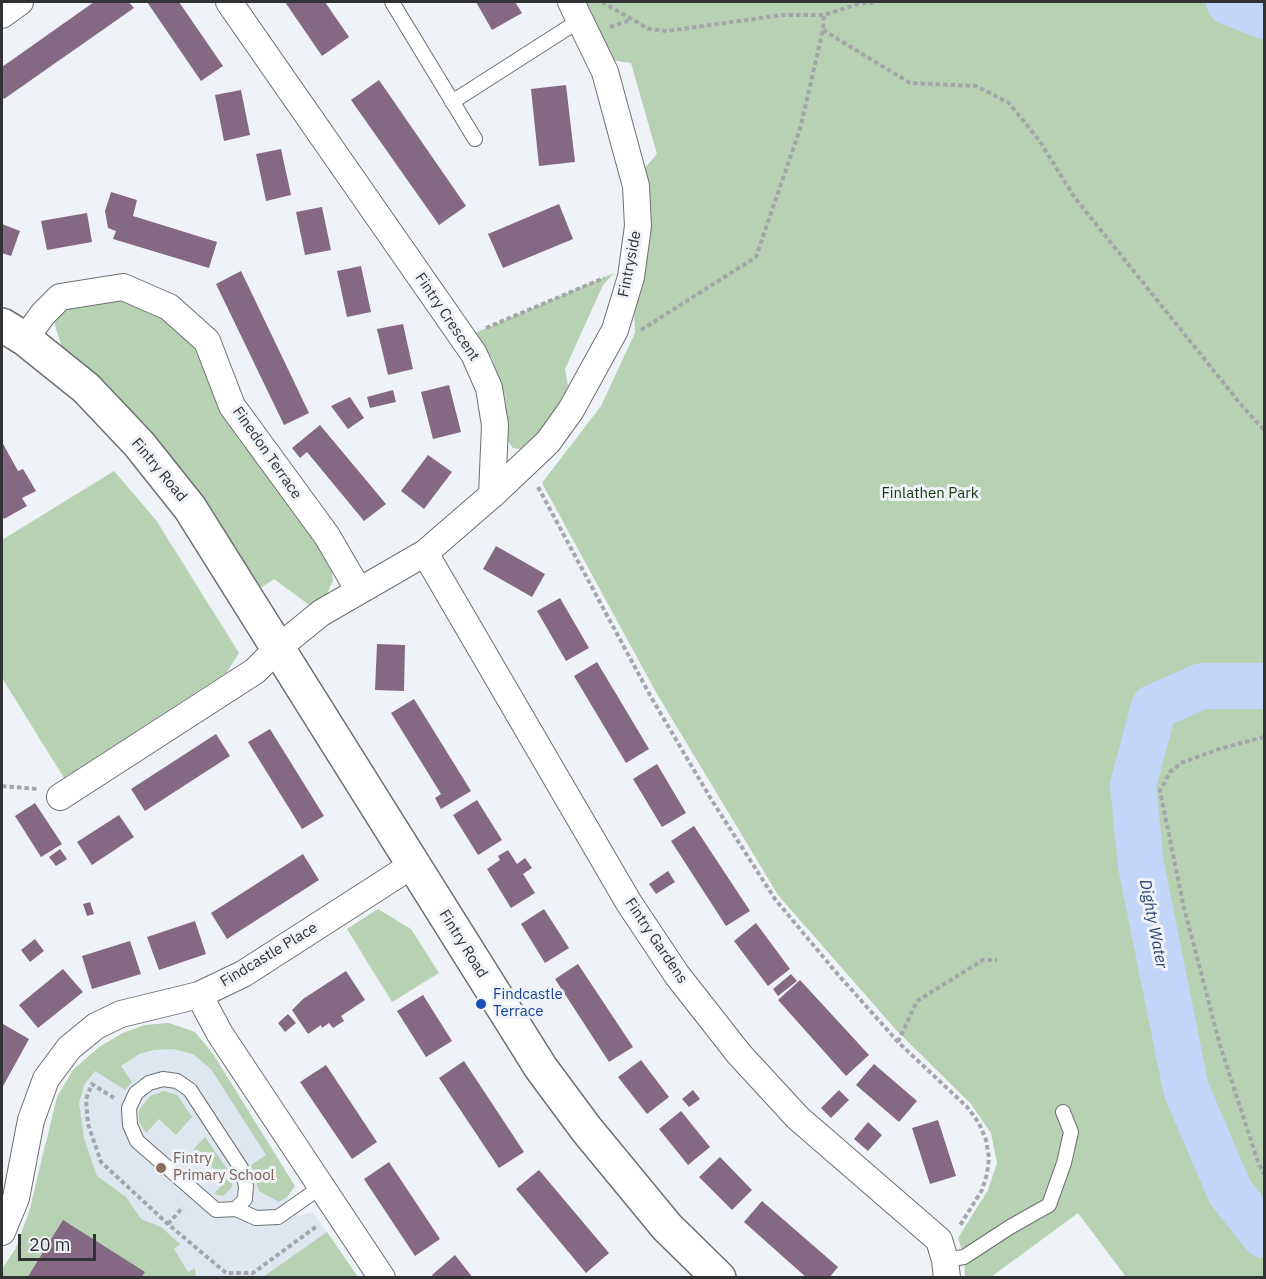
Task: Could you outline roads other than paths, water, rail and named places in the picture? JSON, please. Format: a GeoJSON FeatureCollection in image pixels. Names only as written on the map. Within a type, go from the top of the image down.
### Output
{"type":"FeatureCollection","features":[{"type":"Feature","properties":{"kind":"street"},"geometry":{"type":"LineString","coordinates":[[2,15],[20,2]]}},
{"type":"Feature","properties":{"kind":"street","name":"Fintry Crescent"},"geometry":{"type":"LineString","coordinates":[[229,2],[474,354],[489,388],[495,425],[492,495]]}},
{"type":"Feature","properties":{"kind":"street","name":"Fintryside"},"geometry":{"type":"LineString","coordinates":[[492,495],[548,442],[571,410],[615,330],[631,277],[638,226],[636,186],[604,72],[575,11]]}},
{"type":"Feature","properties":{"kind":"street","name":"Finedon Terrace"},"geometry":{"type":"LineString","coordinates":[[13,332],[43,314],[60,297],[123,287],[169,307],[207,341],[232,406],[327,536],[359,591]]}},
{"type":"Feature","properties":{"kind":"street","name":"Fintry Road"},"geometry":{"type":"LineString","coordinates":[[13,332],[86,388],[146,453],[190,507],[541,1068],[587,1130],[667,1227],[719,1278]]}},
{"type":"Feature","properties":{"kind":"street"},"geometry":{"type":"LineString","coordinates":[[60,797],[255,671],[278,648],[321,613],[425,553],[492,495]]}},
{"type":"Feature","properties":{"kind":"street","name":"Fintry Gardens"},"geometry":{"type":"LineString","coordinates":[[425,553],[629,903],[677,975],[739,1054],[798,1118],[939,1240],[946,1269]]}},
{"type":"Feature","properties":{"kind":"street","name":"Findcastle Place"},"geometry":{"type":"LineString","coordinates":[[2,1232],[16,1197],[31,1120],[46,1079],[69,1048],[96,1026],[121,1014],[199,995],[243,974],[414,864]]}},
{"type":"Feature","properties":{"kind":"street"},"geometry":{"type":"LineString","coordinates":[[199,995],[220,1034],[382,1278]]}},
{"type":"Feature","properties":{"kind":"lane"},"geometry":{"type":"LineString","coordinates":[[392,2],[475,139]]}},
{"type":"Feature","properties":{"kind":"lane"},"geometry":{"type":"LineString","coordinates":[[452,102],[575,11]]}},
{"type":"Feature","properties":{"kind":"lane"},"geometry":{"type":"LineString","coordinates":[[236,1209],[244,1199],[246,1186],[241,1168],[190,1090],[177,1081],[163,1079],[149,1083],[136,1093],[129,1108],[130,1125],[137,1141],[216,1210],[236,1209],[256,1218],[278,1217],[321,1187]]}},
{"type":"Feature","properties":{"kind":"lane"},"geometry":{"type":"LineString","coordinates":[[946,1269],[1010,1227],[1049,1205],[1064,1163],[1071,1132],[1063,1112]]}},
{"type":"Feature","properties":{"kind":"waterway","name":"Dighty Water"},"geometry":{"type":"LineString","coordinates":[[1229,2],[1264,16]]}},
{"type":"Feature","properties":{"kind":"waterway","name":"Dighty Water"},"geometry":{"type":"LineString","coordinates":[[1264,686],[1202,686],[1154,707],[1133,785],[1141,865],[1186,1089],[1230,1192],[1264,1235]]}},
{"type":"Feature","properties":{"kind":"place","name":"Findcastle Terrace"},"geometry":{"type":"Point","coordinates":[481,1004]}},
{"type":"Feature","properties":{"kind":"place","name":"Fintry Primary School"},"geometry":{"type":"Point","coordinates":[161,1168]}},
{"type":"Feature","properties":{"kind":"park label","name":"Finlathen Park"},"geometry":{"type":"Point","coordinates":[930,494]}}]}
